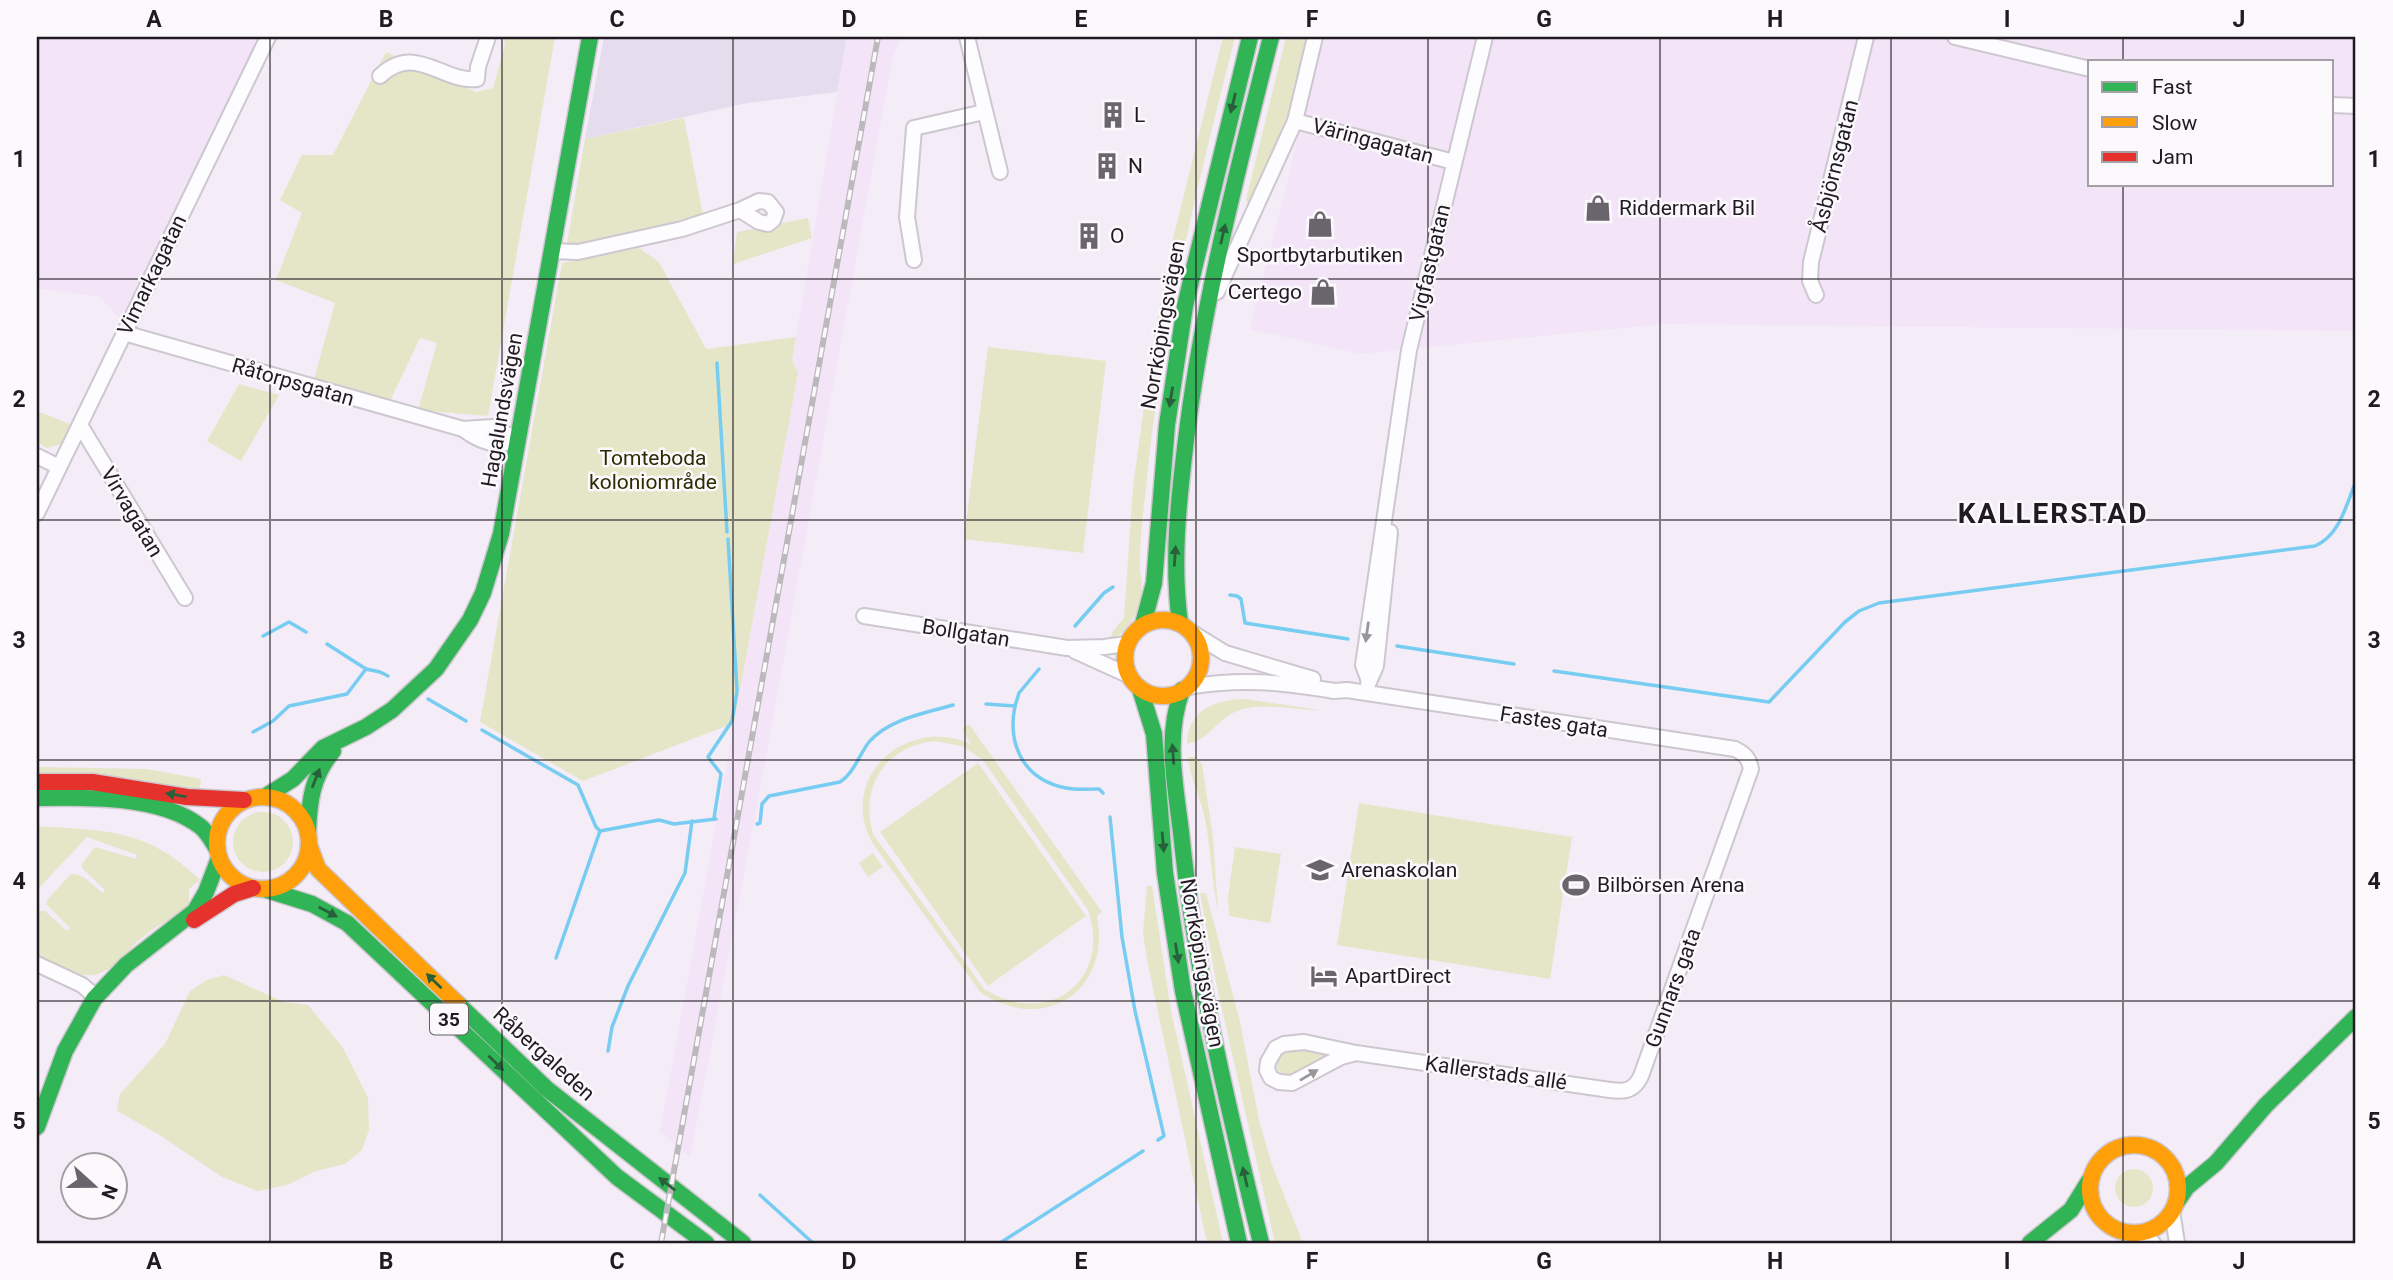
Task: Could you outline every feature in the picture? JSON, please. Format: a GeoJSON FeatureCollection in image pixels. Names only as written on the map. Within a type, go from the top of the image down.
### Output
{"type":"FeatureCollection","features":[{"type":"Feature","properties":{"kind":"main road","name":"Hagalundsvägen"},"geometry":{"type":"LineString","coordinates":[[266,796],[289,782],[320,750],[350,735],[398,704],[429,677],[451,651],[472,618],[486,588],[496,559],[590,37]]}},
{"type":"Feature","properties":{"kind":"main road","name":"Norrköpingsvägen"},"geometry":{"type":"LineString","coordinates":[[1143,624],[1154,583],[1167,425],[1185,306],[1250,37]]}},
{"type":"Feature","properties":{"kind":"main road","name":"Norrköpingsvägen"},"geometry":{"type":"LineString","coordinates":[[1186,628],[1174,570],[1187,421],[1204,322],[1271,37]]}},
{"type":"Feature","properties":{"kind":"main road"},"geometry":{"type":"LineString","coordinates":[[1156,620],[1168,620],[1186,628],[1200,649],[1199,670],[1185,689],[1162,696],[1140,689],[1128,675],[1124,660],[1127,644],[1134,632],[1143,624],[1156,620]]}},
{"type":"Feature","properties":{"kind":"main road","name":"Norrköpingsvägen"},"geometry":{"type":"LineString","coordinates":[[1140,689],[1154,734],[1165,873],[1183,991],[1239,1243]]}},
{"type":"Feature","properties":{"kind":"main road","name":"Norrköpingsvägen"},"geometry":{"type":"LineString","coordinates":[[1185,689],[1175,707],[1172,749],[1185,878],[1199,968],[1261,1243]]}},
{"type":"Feature","properties":{"kind":"main road","name":"Hagalundsvägen"},"geometry":{"type":"LineString","coordinates":[[309,839],[312,786],[326,759],[350,735]]}},
{"type":"Feature","properties":{"kind":"main road"},"geometry":{"type":"LineString","coordinates":[[37,782],[92,782],[187,797],[244,800],[266,796]]}},
{"type":"Feature","properties":{"kind":"main road","name":"35"},"geometry":{"type":"LineString","coordinates":[[266,796],[293,808],[303,819],[309,839]]}},
{"type":"Feature","properties":{"kind":"main road","name":"35"},"geometry":{"type":"LineString","coordinates":[[37,798],[118,800],[161,809],[195,823],[207,833],[232,877],[258,888]]}},
{"type":"Feature","properties":{"kind":"main road"},"geometry":{"type":"LineString","coordinates":[[37,1128],[80,1020],[96,997],[132,960],[182,924],[202,901],[218,853],[218,834],[223,820],[232,808],[244,800]]}},
{"type":"Feature","properties":{"kind":"main road"},"geometry":{"type":"LineString","coordinates":[[182,924],[194,920],[234,894],[284,884],[295,876],[306,859],[309,839]]}},
{"type":"Feature","properties":{"kind":"main road","name":"Råbergaleden"},"geometry":{"type":"LineString","coordinates":[[309,839],[318,869],[547,1089],[743,1243]]}},
{"type":"Feature","properties":{"kind":"main road","name":"Råbergaleden"},"geometry":{"type":"LineString","coordinates":[[258,888],[312,904],[347,923],[599,1162],[706,1243]]}},
{"type":"Feature","properties":{"kind":"main road"},"geometry":{"type":"LineString","coordinates":[[2033,1240],[2089,1220],[2121,1231],[2137,1233],[2154,1229],[2174,1208],[2186,1187],[2216,1163],[2310,1060],[2356,1017]]}},
{"type":"Feature","properties":{"kind":"main road"},"geometry":{"type":"LineString","coordinates":[[2033,1240],[2071,1210],[2090,1180],[2093,1170],[2106,1154],[2123,1146],[2143,1146],[2173,1160],[2191,1162],[2205,1158],[2234,1141]]}},
{"type":"Feature","properties":{"kind":"main road"},"geometry":{"type":"LineString","coordinates":[[2161,1154],[2174,1171],[2178,1182],[2174,1208]]}},
{"type":"Feature","properties":{"kind":"main road"},"geometry":{"type":"LineString","coordinates":[[2090,1180],[2090,1199],[2099,1217],[2107,1224]]}},
{"type":"Feature","properties":{"kind":"street","name":"Vimarkagatan"},"geometry":{"type":"LineString","coordinates":[[37,513],[268,37]]}},
{"type":"Feature","properties":{"kind":"street"},"geometry":{"type":"LineString","coordinates":[[380,76],[387,69],[401,63],[414,62],[467,80],[477,79],[488,37]]}},
{"type":"Feature","properties":{"kind":"street"},"geometry":{"type":"LineString","coordinates":[[967,37],[1000,172]]}},
{"type":"Feature","properties":{"kind":"street","name":"Väringagatan"},"geometry":{"type":"LineString","coordinates":[[1315,37],[1295,121],[1454,162]]}},
{"type":"Feature","properties":{"kind":"street","name":"Vigfastgatan"},"geometry":{"type":"LineString","coordinates":[[1368,687],[1363,666],[1409,350],[1485,37]]}},
{"type":"Feature","properties":{"kind":"street","name":"Åsbjörnsgatan"},"geometry":{"type":"LineString","coordinates":[[1816,295],[1810,281],[1811,262],[1866,37]]}},
{"type":"Feature","properties":{"kind":"street"},"geometry":{"type":"LineString","coordinates":[[1955,37],[2088,69]]}},
{"type":"Feature","properties":{"kind":"street"},"geometry":{"type":"LineString","coordinates":[[2334,105],[2356,106]]}},
{"type":"Feature","properties":{"kind":"street"},"geometry":{"type":"LineString","coordinates":[[914,260],[907,217],[914,128],[984,112]]}},
{"type":"Feature","properties":{"kind":"street"},"geometry":{"type":"LineString","coordinates":[[1204,322],[1295,121]]}},
{"type":"Feature","properties":{"kind":"street"},"geometry":{"type":"LineString","coordinates":[[551,251],[578,252],[682,229],[740,210]]}},
{"type":"Feature","properties":{"kind":"street","name":"Råtorpsgatan"},"geometry":{"type":"LineString","coordinates":[[124,334],[463,429],[487,443],[501,444],[518,440]]}},
{"type":"Feature","properties":{"kind":"street","name":"Virvagatan"},"geometry":{"type":"LineString","coordinates":[[79,425],[185,598]]}},
{"type":"Feature","properties":{"kind":"street"},"geometry":{"type":"LineString","coordinates":[[37,456],[59,467]]}},
{"type":"Feature","properties":{"kind":"street","name":"Bollgatan"},"geometry":{"type":"LineString","coordinates":[[864,617],[1068,648],[1127,644]]}},
{"type":"Feature","properties":{"kind":"street","name":"Fastes gata"},"geometry":{"type":"LineString","coordinates":[[1186,628],[1225,653],[1303,677]]}},
{"type":"Feature","properties":{"kind":"street","name":"Bollgatan"},"geometry":{"type":"LineString","coordinates":[[1068,648],[1096,658],[1128,675]]}},
{"type":"Feature","properties":{"kind":"street","name":"Fastes gata"},"geometry":{"type":"LineString","coordinates":[[1200,649],[1224,662],[1249,670],[1335,683],[1347,690]]}},
{"type":"Feature","properties":{"kind":"street","name":"Fastes gata"},"geometry":{"type":"LineString","coordinates":[[1185,689],[1251,680],[1334,691],[1368,687],[1735,749],[1744,754],[1751,769]]}},
{"type":"Feature","properties":{"kind":"street","name":"Gunnars gata"},"geometry":{"type":"LineString","coordinates":[[1635,1087],[1646,1063],[1751,769]]}},
{"type":"Feature","properties":{"kind":"street"},"geometry":{"type":"LineString","coordinates":[[37,964],[82,985],[96,997]]}},
{"type":"Feature","properties":{"kind":"street","name":"Kallerstads allé"},"geometry":{"type":"LineString","coordinates":[[1356,1052],[1292,1083],[1271,1078],[1268,1070],[1271,1055],[1276,1048],[1284,1044],[1304,1042],[1609,1090],[1628,1091],[1635,1087]]}},
{"type":"Feature","properties":{"kind":"street"},"geometry":{"type":"LineString","coordinates":[[2174,1208],[2177,1243]]}},
{"type":"Feature","properties":{"kind":"street"},"geometry":{"type":"LineString","coordinates":[[2137,1233],[2153,1243]]}},
{"type":"Feature","properties":{"kind":"shaded area"},"geometry":{"type":"Polygon","coordinates":[[[37,37],[265,37],[120,319],[100,297],[37,288],[37,37]]]}},
{"type":"Feature","properties":{"kind":"shaded area"},"geometry":{"type":"Polygon","coordinates":[[[604,37],[847,37],[837,92],[747,103],[585,139],[604,37]]]}},
{"type":"Feature","properties":{"kind":"shaded area"},"geometry":{"type":"Polygon","coordinates":[[[847,37],[901,37],[892,60],[759,795],[690,1157],[660,1132],[798,373],[792,360],[847,37]]]}},
{"type":"Feature","properties":{"kind":"shaded area"},"geometry":{"type":"Polygon","coordinates":[[[1321,37],[2356,37],[2356,331],[1662,324],[1360,354],[1250,329],[1321,37]]]}},
{"type":"Feature","properties":{"kind":"green space"},"geometry":{"type":"Polygon","coordinates":[[[503,37],[555,37],[488,416],[418,410],[437,343],[420,338],[390,401],[314,379],[335,303],[276,280],[302,213],[280,200],[302,155],[333,155],[386,52],[476,92],[493,88],[505,44],[503,37]]]}},
{"type":"Feature","properties":{"kind":"green space"},"geometry":{"type":"Polygon","coordinates":[[[1223,37],[1235,37],[1194,205],[1160,374],[1142,525],[1142,591],[1130,624],[1110,639],[1124,618],[1133,487],[1153,341],[1172,243],[1223,37]]]}},
{"type":"Feature","properties":{"kind":"green space"},"geometry":{"type":"Polygon","coordinates":[[[1286,37],[1308,37],[1289,111],[1249,205],[1246,200],[1286,37]]]}},
{"type":"Feature","properties":{"kind":"green space"},"geometry":{"type":"Polygon","coordinates":[[[684,118],[703,215],[579,244],[567,243],[585,139],[684,118]]]}},
{"type":"Feature","properties":{"kind":"green space"},"geometry":{"type":"Polygon","coordinates":[[[808,218],[812,238],[733,264],[737,232],[808,218]]]}},
{"type":"Feature","properties":{"kind":"green space","name":"Tomteboda koloniområde"},"geometry":{"type":"Polygon","coordinates":[[[639,248],[659,262],[706,349],[796,337],[792,360],[798,373],[734,723],[583,781],[480,722],[562,263],[639,248]]]}},
{"type":"Feature","properties":{"kind":"green space"},"geometry":{"type":"Polygon","coordinates":[[[988,347],[1106,361],[1083,553],[964,539],[988,347]]]}},
{"type":"Feature","properties":{"kind":"green space"},"geometry":{"type":"Polygon","coordinates":[[[239,384],[279,395],[241,461],[207,441],[239,384]]]}},
{"type":"Feature","properties":{"kind":"green space"},"geometry":{"type":"Polygon","coordinates":[[[37,411],[72,425],[61,444],[47,448],[37,442],[37,411]]]}},
{"type":"Feature","properties":{"kind":"green space"},"geometry":{"type":"Polygon","coordinates":[[[1245,699],[1320,710],[1247,708],[1230,715],[1201,738],[1187,744],[1192,722],[1205,709],[1214,704],[1245,699]]]}},
{"type":"Feature","properties":{"kind":"green space"},"geometry":{"type":"Polygon","coordinates":[[[969,724],[1102,912],[1097,916],[1099,943],[1094,966],[1083,985],[1068,998],[1050,1007],[1028,1009],[1005,1005],[981,993],[873,844],[864,820],[863,797],[870,776],[883,759],[901,746],[923,738],[946,737],[971,744],[962,729],[969,724]],[[935,741],[918,744],[890,760],[880,771],[870,800],[873,834],[984,989],[1008,1000],[1031,1004],[1051,1000],[1069,991],[1083,977],[1091,958],[1093,935],[1088,910],[983,760],[962,746],[935,741]]]}},
{"type":"Feature","properties":{"kind":"green space"},"geometry":{"type":"Polygon","coordinates":[[[1188,757],[1196,757],[1202,764],[1213,838],[1218,911],[1204,814],[1188,757]]]}},
{"type":"Feature","properties":{"kind":"green space"},"geometry":{"type":"Polygon","coordinates":[[[978,763],[1086,916],[988,986],[880,832],[978,763]]]}},
{"type":"Feature","properties":{"kind":"green space"},"geometry":{"type":"Polygon","coordinates":[[[37,767],[147,769],[201,779],[200,789],[37,773],[37,767]]]}},
{"type":"Feature","properties":{"kind":"green space"},"geometry":{"type":"Polygon","coordinates":[[[1359,803],[1572,837],[1550,979],[1337,945],[1359,803]]]}},
{"type":"Feature","properties":{"kind":"green space"},"geometry":{"type":"Polygon","coordinates":[[[263,812],[280,817],[288,825],[293,842],[288,859],[280,867],[263,872],[246,867],[238,859],[233,842],[238,825],[246,817],[263,812]]]}},
{"type":"Feature","properties":{"kind":"green space"},"geometry":{"type":"Polygon","coordinates":[[[37,826],[125,835],[162,850],[200,880],[189,889],[189,905],[144,936],[107,970],[93,975],[72,972],[37,956],[37,911],[45,911],[67,931],[70,928],[46,904],[71,874],[84,878],[103,893],[105,890],[81,865],[95,847],[136,859],[137,855],[87,837],[37,890],[37,826]]]}},
{"type":"Feature","properties":{"kind":"green space"},"geometry":{"type":"Polygon","coordinates":[[[1235,847],[1281,854],[1270,923],[1229,916],[1228,897],[1235,847]]]}},
{"type":"Feature","properties":{"kind":"green space"},"geometry":{"type":"Polygon","coordinates":[[[873,853],[883,867],[868,877],[859,863],[873,853]]]}},
{"type":"Feature","properties":{"kind":"green space"},"geometry":{"type":"Polygon","coordinates":[[[1147,886],[1152,886],[1171,1011],[1223,1243],[1207,1243],[1147,960],[1143,933],[1147,886]]]}},
{"type":"Feature","properties":{"kind":"green space"},"geometry":{"type":"Polygon","coordinates":[[[1200,893],[1206,893],[1240,1022],[1259,1120],[1272,1165],[1303,1243],[1275,1243],[1217,987],[1200,893]]]}},
{"type":"Feature","properties":{"kind":"green space"},"geometry":{"type":"Polygon","coordinates":[[[224,975],[284,1002],[308,1005],[343,1048],[368,1098],[369,1130],[362,1150],[345,1164],[316,1171],[287,1185],[258,1191],[222,1177],[158,1134],[117,1111],[120,1094],[165,1044],[190,991],[207,980],[224,975]]]}},
{"type":"Feature","properties":{"kind":"green space"},"geometry":{"type":"Polygon","coordinates":[[[1294,1047],[1344,1051],[1293,1076],[1284,1075],[1277,1070],[1277,1058],[1285,1050],[1294,1047]]]}},
{"type":"Feature","properties":{"kind":"green space"},"geometry":{"type":"Polygon","coordinates":[[[2134,1169],[2147,1175],[2153,1188],[2147,1201],[2134,1207],[2121,1201],[2115,1188],[2121,1175],[2134,1169]]]}},
{"type":"Feature","properties":{"kind":"waterway"},"geometry":{"type":"LineString","coordinates":[[717,363],[727,532]]}},
{"type":"Feature","properties":{"kind":"waterway"},"geometry":{"type":"LineString","coordinates":[[1554,671],[1769,702],[1845,622],[1859,611],[1879,603],[2315,546],[2331,535],[2356,481]]}},
{"type":"Feature","properties":{"kind":"waterway"},"geometry":{"type":"LineString","coordinates":[[714,818],[721,774],[708,757],[732,721],[737,691],[728,539]]}},
{"type":"Feature","properties":{"kind":"waterway"},"geometry":{"type":"LineString","coordinates":[[1075,626],[1104,593],[1113,587]]}},
{"type":"Feature","properties":{"kind":"waterway"},"geometry":{"type":"LineString","coordinates":[[1230,595],[1241,599],[1245,623],[1348,639]]}},
{"type":"Feature","properties":{"kind":"waterway"},"geometry":{"type":"LineString","coordinates":[[263,636],[289,622],[306,632]]}},
{"type":"Feature","properties":{"kind":"waterway"},"geometry":{"type":"LineString","coordinates":[[327,644],[366,669],[388,676]]}},
{"type":"Feature","properties":{"kind":"waterway"},"geometry":{"type":"LineString","coordinates":[[1397,646],[1514,664]]}},
{"type":"Feature","properties":{"kind":"waterway"},"geometry":{"type":"LineString","coordinates":[[253,732],[273,721],[289,706],[347,694],[366,669]]}},
{"type":"Feature","properties":{"kind":"waterway"},"geometry":{"type":"LineString","coordinates":[[986,704],[1015,706],[1019,693],[1039,669]]}},
{"type":"Feature","properties":{"kind":"waterway"},"geometry":{"type":"LineString","coordinates":[[428,699],[466,721]]}},
{"type":"Feature","properties":{"kind":"waterway"},"geometry":{"type":"LineString","coordinates":[[757,824],[760,823],[762,804],[769,796],[840,782],[853,769],[877,734],[897,722],[953,705]]}},
{"type":"Feature","properties":{"kind":"waterway"},"geometry":{"type":"LineString","coordinates":[[1015,706],[1014,734],[1022,759],[1029,769],[1051,784],[1070,789],[1099,789],[1103,793]]}},
{"type":"Feature","properties":{"kind":"waterway"},"geometry":{"type":"LineString","coordinates":[[482,730],[578,785],[600,831],[659,820],[674,824],[716,819]]}},
{"type":"Feature","properties":{"kind":"waterway"},"geometry":{"type":"LineString","coordinates":[[1110,817],[1122,937],[1135,1011],[1164,1136],[1158,1140]]}},
{"type":"Feature","properties":{"kind":"waterway"},"geometry":{"type":"LineString","coordinates":[[608,1051],[612,1027],[628,986],[685,873],[692,821]]}},
{"type":"Feature","properties":{"kind":"waterway"},"geometry":{"type":"LineString","coordinates":[[556,958],[600,831]]}},
{"type":"Feature","properties":{"kind":"waterway"},"geometry":{"type":"LineString","coordinates":[[1000,1243],[1143,1151]]}},
{"type":"Feature","properties":{"kind":"waterway"},"geometry":{"type":"LineString","coordinates":[[760,1195],[813,1243]]}},
{"type":"Feature","properties":{"kind":"railway"},"geometry":{"type":"LineString","coordinates":[[661,1243],[878,37]]}},
{"type":"Feature","properties":{"kind":"traffic: fast"},"geometry":{"type":"LineString","coordinates":[[266,796],[293,779],[323,748],[366,727],[392,710],[436,669],[470,620],[483,593],[501,534],[590,37]]}},
{"type":"Feature","properties":{"kind":"traffic: fast"},"geometry":{"type":"LineString","coordinates":[[1143,624],[1154,583],[1167,425],[1185,306],[1250,37]]}},
{"type":"Feature","properties":{"kind":"traffic: fast"},"geometry":{"type":"LineString","coordinates":[[1180,623],[1176,579],[1177,535],[1182,470],[1200,344],[1221,241],[1271,37]]}},
{"type":"Feature","properties":{"kind":"traffic: fast"},"geometry":{"type":"LineString","coordinates":[[1140,689],[1154,734],[1165,873],[1183,991],[1239,1243]]}},
{"type":"Feature","properties":{"kind":"traffic: fast"},"geometry":{"type":"LineString","coordinates":[[1182,690],[1174,725],[1173,760],[1187,884],[1214,1039],[1261,1243]]}},
{"type":"Feature","properties":{"kind":"traffic: fast"},"geometry":{"type":"LineString","coordinates":[[308,833],[309,811],[316,780],[333,751]]}},
{"type":"Feature","properties":{"kind":"traffic: fast"},"geometry":{"type":"LineString","coordinates":[[37,798],[100,798],[144,803],[165,809],[201,827],[217,849]]}},
{"type":"Feature","properties":{"kind":"traffic: fast"},"geometry":{"type":"LineString","coordinates":[[37,1127],[65,1051],[94,999],[126,965],[195,911],[206,892],[219,858]]}},
{"type":"Feature","properties":{"kind":"traffic: fast"},"geometry":{"type":"LineString","coordinates":[[264,889],[312,904],[347,923],[617,1177],[706,1243]]}},
{"type":"Feature","properties":{"kind":"traffic: fast"},"geometry":{"type":"LineString","coordinates":[[458,1004],[547,1089],[743,1243]]}},
{"type":"Feature","properties":{"kind":"traffic: fast"},"geometry":{"type":"LineString","coordinates":[[2176,1203],[2187,1187],[2216,1163],[2266,1105],[2356,1017]]}},
{"type":"Feature","properties":{"kind":"traffic: fast"},"geometry":{"type":"LineString","coordinates":[[2030,1243],[2071,1210],[2089,1181]]}},
{"type":"Feature","properties":{"kind":"traffic: slow"},"geometry":{"type":"LineString","coordinates":[[1163,620],[1178,623],[1190,631],[1198,643],[1201,658],[1198,673],[1190,685],[1178,693],[1163,696],[1148,693],[1136,685],[1128,673],[1125,658],[1128,643],[1136,631],[1148,623],[1163,620]]}},
{"type":"Feature","properties":{"kind":"traffic: slow"},"geometry":{"type":"LineString","coordinates":[[263,797],[281,800],[296,810],[306,825],[309,843],[306,861],[296,876],[281,886],[263,889],[245,886],[230,876],[220,861],[217,843],[220,825],[230,810],[245,800],[263,797]]}},
{"type":"Feature","properties":{"kind":"traffic: slow"},"geometry":{"type":"LineString","coordinates":[[309,845],[318,869],[458,1004]]}},
{"type":"Feature","properties":{"kind":"traffic: slow"},"geometry":{"type":"LineString","coordinates":[[2134,1145],[2159,1152],[2171,1164],[2178,1189],[2171,1214],[2159,1226],[2134,1233],[2109,1226],[2097,1214],[2090,1189],[2097,1164],[2109,1152],[2134,1145]]}},
{"type":"Feature","properties":{"kind":"traffic: jam"},"geometry":{"type":"LineString","coordinates":[[37,782],[92,782],[187,797],[244,800]]}},
{"type":"Feature","properties":{"kind":"traffic: jam"},"geometry":{"type":"LineString","coordinates":[[194,920],[234,894],[253,888]]}},
{"type":"Feature","properties":{"kind":"place","name":"L"},"geometry":{"type":"Point","coordinates":[1113,115]}},
{"type":"Feature","properties":{"kind":"place","name":"N"},"geometry":{"type":"Point","coordinates":[1107,166]}},
{"type":"Feature","properties":{"kind":"place","name":"Riddermark Bil"},"geometry":{"type":"Point","coordinates":[1598,208]}},
{"type":"Feature","properties":{"kind":"place","name":"Sportbytarbutiken"},"geometry":{"type":"Point","coordinates":[1320,224]}},
{"type":"Feature","properties":{"kind":"place","name":"O"},"geometry":{"type":"Point","coordinates":[1089,236]}},
{"type":"Feature","properties":{"kind":"place","name":"Certego"},"geometry":{"type":"Point","coordinates":[1323,292]}},
{"type":"Feature","properties":{"kind":"place","name":"Arenaskolan"},"geometry":{"type":"Point","coordinates":[1320,870]}},
{"type":"Feature","properties":{"kind":"place","name":"Bilbörsen Arena"},"geometry":{"type":"Point","coordinates":[1576,885]}},
{"type":"Feature","properties":{"kind":"place","name":"ApartDirect"},"geometry":{"type":"Point","coordinates":[1324,976]}},
{"type":"Feature","properties":{"kind":"district","name":"KALLERSTAD"},"geometry":{"type":"Point","coordinates":[2053,513]}}]}
